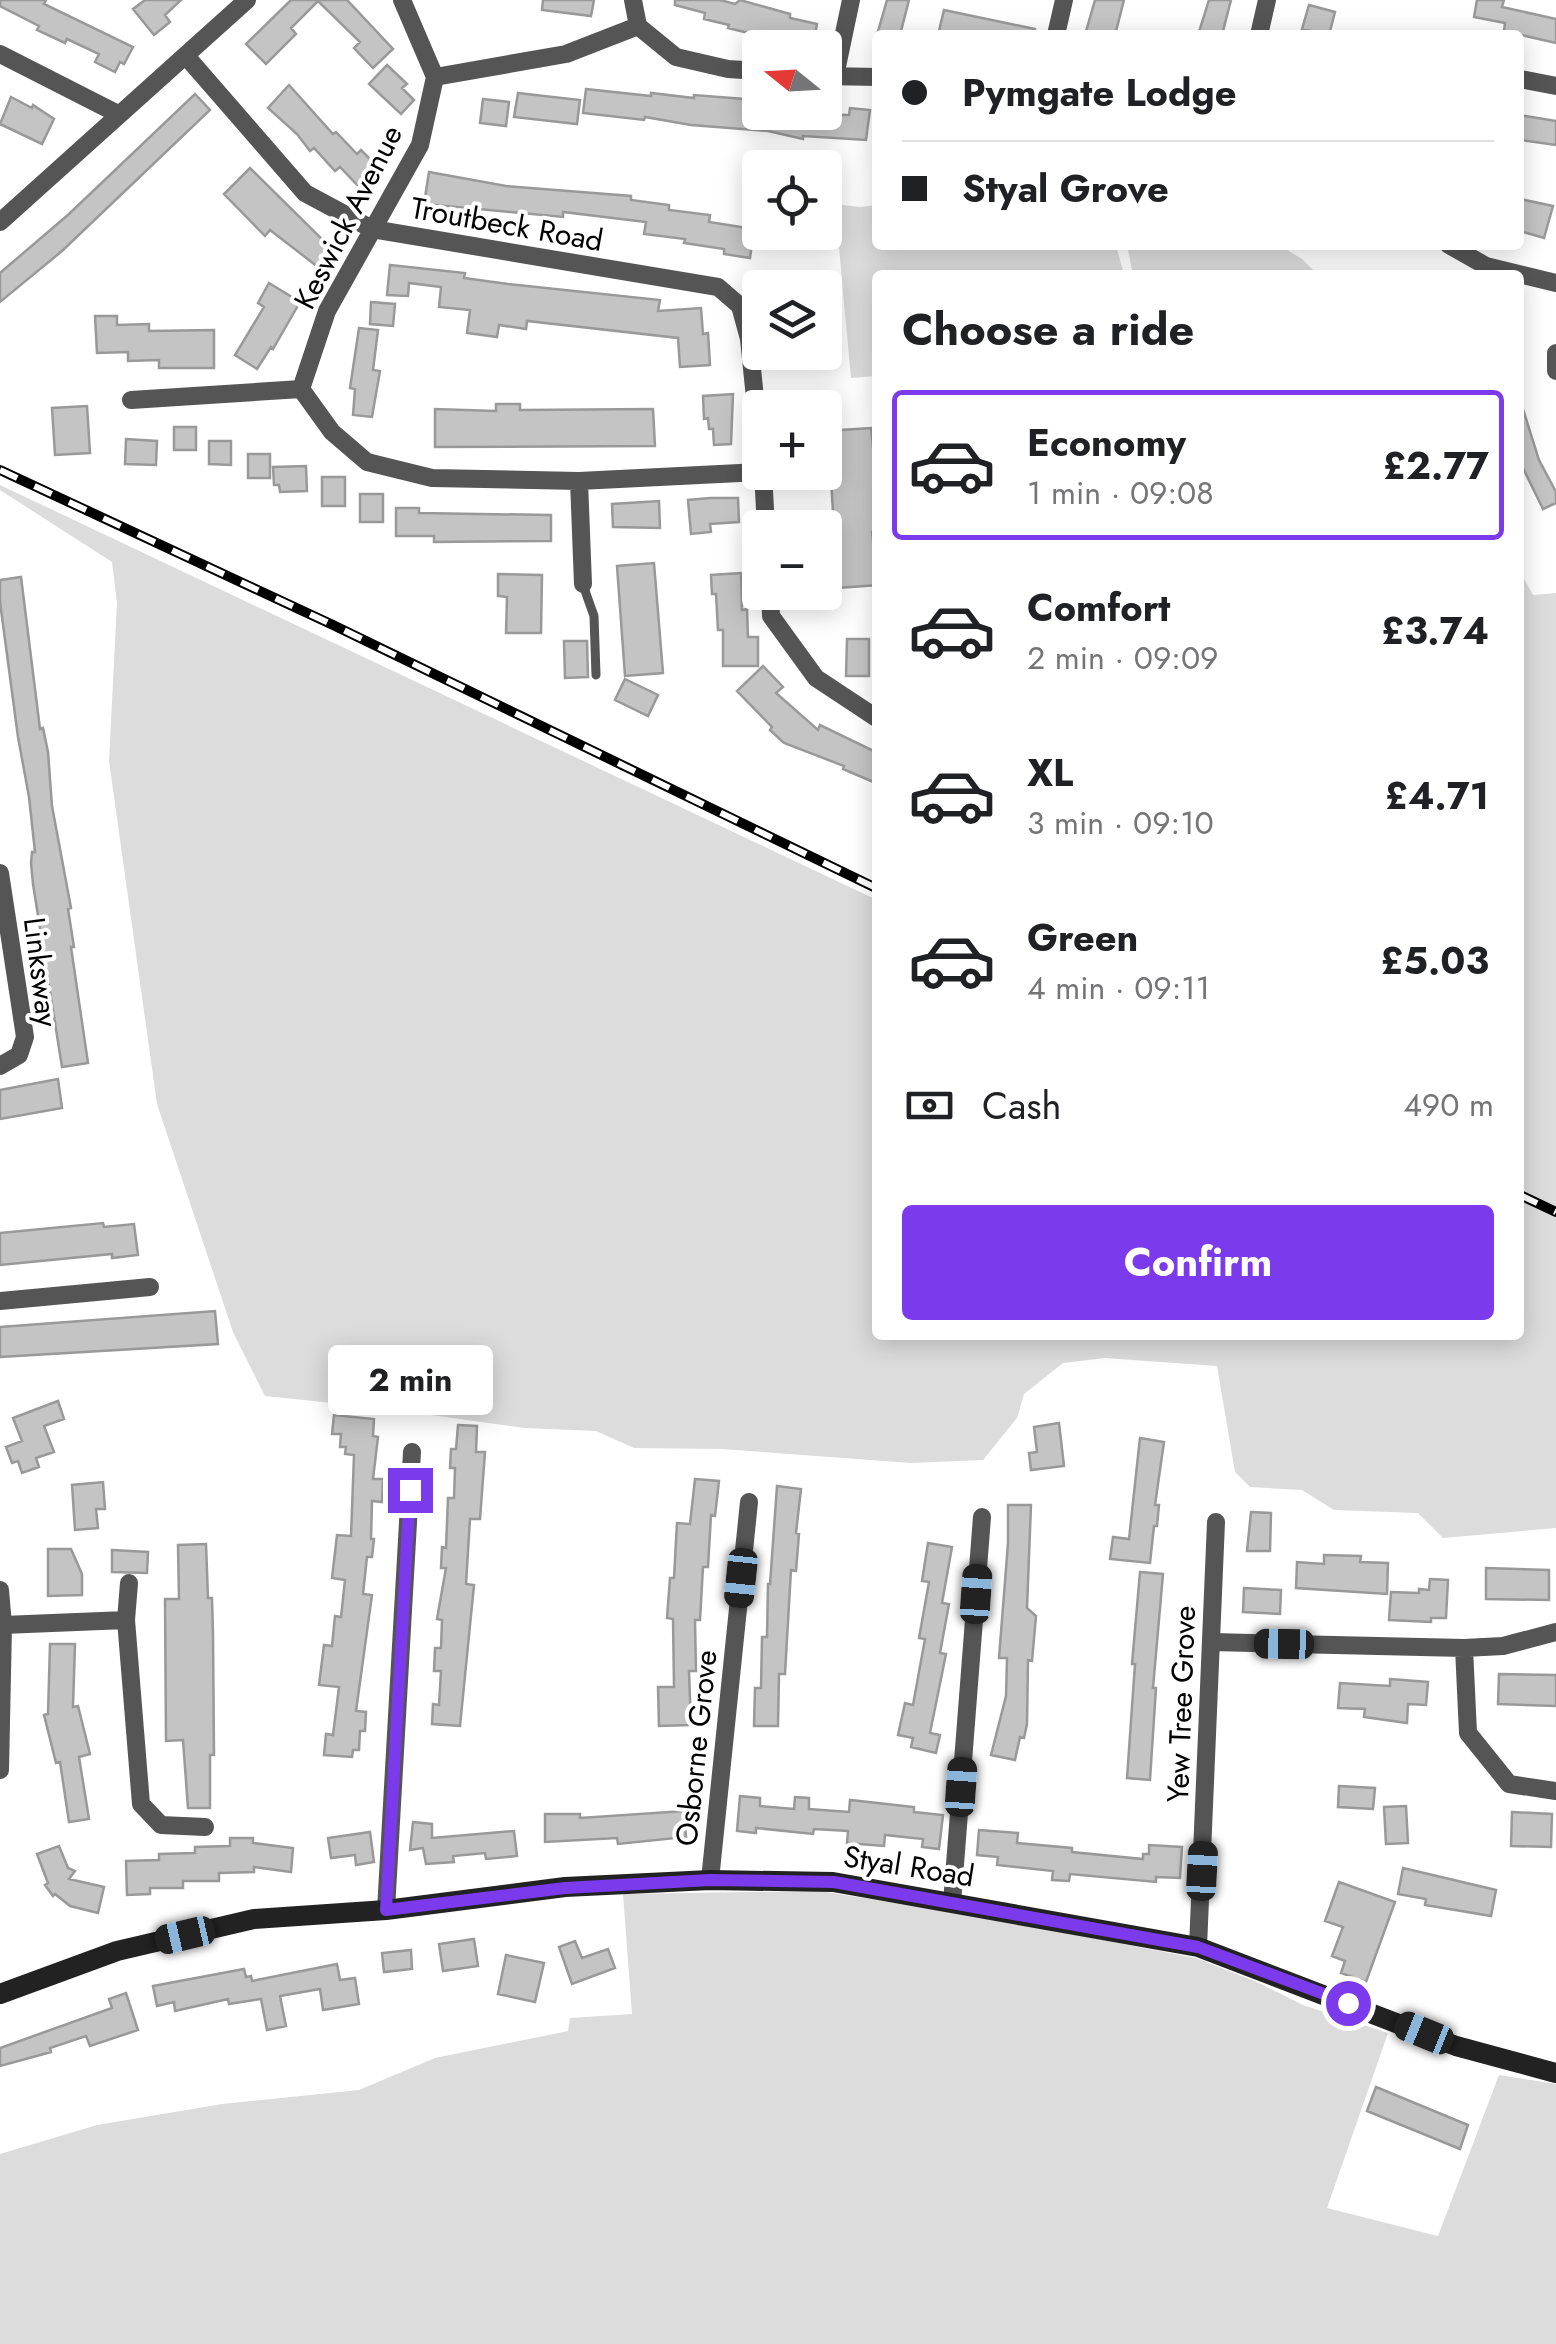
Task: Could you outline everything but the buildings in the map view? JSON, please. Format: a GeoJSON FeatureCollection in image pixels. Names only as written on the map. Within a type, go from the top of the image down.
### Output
{"type":"FeatureCollection","features":[{"type":"Feature","properties":{"kind":"main road","name":"Styal Road"},"geometry":{"type":"LineString","coordinates":[[0,1994],[117,1951],[254,1920],[386,1910],[565,1888],[710,1880],[834,1882],[1198,1947],[1456,2046],[1556,2073]]}},
{"type":"Feature","properties":{"kind":"street"},"geometry":{"type":"LineString","coordinates":[[0,222],[247,0]]}},
{"type":"Feature","properties":{"kind":"street"},"geometry":{"type":"LineString","coordinates":[[402,0],[436,77],[566,54],[638,26]]}},
{"type":"Feature","properties":{"kind":"street"},"geometry":{"type":"LineString","coordinates":[[633,0],[638,26],[676,57],[742,70]]}},
{"type":"Feature","properties":{"kind":"street"},"geometry":{"type":"LineString","coordinates":[[842,33],[851,0]]}},
{"type":"Feature","properties":{"kind":"street"},"geometry":{"type":"LineString","coordinates":[[1057,30],[1064,0]]}},
{"type":"Feature","properties":{"kind":"street"},"geometry":{"type":"LineString","coordinates":[[1260,30],[1267,0]]}},
{"type":"Feature","properties":{"kind":"street"},"geometry":{"type":"LineString","coordinates":[[0,54],[118,114]]}},
{"type":"Feature","properties":{"kind":"street","name":"Troutbeck Road"},"geometry":{"type":"LineString","coordinates":[[186,56],[305,193],[372,229],[718,287],[740,306],[749,339],[754,390]]}},
{"type":"Feature","properties":{"kind":"street"},"geometry":{"type":"LineString","coordinates":[[842,76],[872,78]]}},
{"type":"Feature","properties":{"kind":"street","name":"Keswick Avenue"},"geometry":{"type":"LineString","coordinates":[[302,389],[327,311],[420,145],[436,77]]}},
{"type":"Feature","properties":{"kind":"street"},"geometry":{"type":"LineString","coordinates":[[1524,80],[1556,86]]}},
{"type":"Feature","properties":{"kind":"street"},"geometry":{"type":"LineString","coordinates":[[1458,250],[1486,266],[1502,270]]}},
{"type":"Feature","properties":{"kind":"street"},"geometry":{"type":"LineString","coordinates":[[1524,275],[1556,283]]}},
{"type":"Feature","properties":{"kind":"street"},"geometry":{"type":"LineString","coordinates":[[1556,353],[1556,371]]}},
{"type":"Feature","properties":{"kind":"street"},"geometry":{"type":"LineString","coordinates":[[132,400],[302,389],[332,432],[368,462],[432,478],[579,481],[742,473]]}},
{"type":"Feature","properties":{"kind":"street"},"geometry":{"type":"LineString","coordinates":[[579,481],[583,584]]}},
{"type":"Feature","properties":{"kind":"street"},"geometry":{"type":"LineString","coordinates":[[771,610],[771,616],[816,678],[872,715]]}},
{"type":"Feature","properties":{"kind":"street","name":"Linksway"},"geometry":{"type":"LineString","coordinates":[[0,873],[25,1037],[19,1054],[0,1066]]}},
{"type":"Feature","properties":{"kind":"street"},"geometry":{"type":"LineString","coordinates":[[0,1301],[150,1287]]}},
{"type":"Feature","properties":{"kind":"street"},"geometry":{"type":"LineString","coordinates":[[386,1910],[412,1452]]}},
{"type":"Feature","properties":{"kind":"street","name":"Osborne Grove"},"geometry":{"type":"LineString","coordinates":[[710,1880],[749,1502]]}},
{"type":"Feature","properties":{"kind":"street"},"geometry":{"type":"LineString","coordinates":[[952,1903],[982,1518]]}},
{"type":"Feature","properties":{"kind":"street","name":"Yew Tree Grove"},"geometry":{"type":"LineString","coordinates":[[1198,1947],[1216,1522]]}},
{"type":"Feature","properties":{"kind":"street"},"geometry":{"type":"LineString","coordinates":[[129,1582],[126,1620],[140,1804],[154,1832],[205,1827]]}},
{"type":"Feature","properties":{"kind":"street"},"geometry":{"type":"LineString","coordinates":[[0,1590],[0,1770]]}},
{"type":"Feature","properties":{"kind":"street"},"geometry":{"type":"LineString","coordinates":[[3,1625],[126,1620]]}},
{"type":"Feature","properties":{"kind":"street"},"geometry":{"type":"LineString","coordinates":[[1212,1642],[1464,1648],[1503,1646],[1556,1632]]}},
{"type":"Feature","properties":{"kind":"street"},"geometry":{"type":"LineString","coordinates":[[1464,1648],[1468,1733],[1509,1784],[1556,1791]]}},
{"type":"Feature","properties":{"kind":"lane"},"geometry":{"type":"LineString","coordinates":[[583,584],[594,616],[596,674]]}},
{"type":"Feature","properties":{"kind":"shaded area"},"geometry":{"type":"Polygon","coordinates":[[[842,205],[872,206],[872,250],[1117,250],[1123,270],[872,270],[872,376],[851,378],[839,250],[842,205]]]}},
{"type":"Feature","properties":{"kind":"shaded area"},"geometry":{"type":"Polygon","coordinates":[[[1128,250],[1287,250],[1313,270],[1132,270],[1128,250]]]}},
{"type":"Feature","properties":{"kind":"shaded area"},"geometry":{"type":"Polygon","coordinates":[[[0,485],[872,898],[872,1340],[1524,1340],[1524,578],[1533,595],[1556,593],[1556,1528],[1443,1538],[1418,1513],[1334,1510],[1302,1490],[1250,1487],[1235,1472],[1217,1366],[1105,1358],[1063,1363],[1024,1394],[1017,1418],[983,1460],[911,1463],[722,1449],[634,1448],[596,1431],[525,1428],[265,1396],[233,1332],[157,1104],[109,761],[117,603],[112,562],[0,490],[0,485]]]}},
{"type":"Feature","properties":{"kind":"shaded area"},"geometry":{"type":"Polygon","coordinates":[[[820,1891],[1196,1958],[1303,2005],[1388,2033],[1327,2208],[1438,2236],[1499,2075],[1556,2084],[1556,2344],[0,2344],[0,2154],[97,2125],[222,2104],[359,2090],[435,2058],[568,2031],[570,2018],[632,2014],[623,1894],[820,1891]]]}},
{"type":"Feature","properties":{"kind":"railway"},"geometry":{"type":"LineString","coordinates":[[0,470],[333,625],[872,886]]}},
{"type":"Feature","properties":{"kind":"railway"},"geometry":{"type":"LineString","coordinates":[[1524,1197],[1556,1212]]}},
{"type":"Feature","properties":{"kind":"route"},"geometry":{"type":"LineString","coordinates":[[410,1490],[386,1910],[565,1888],[710,1880],[834,1882],[1198,1947],[1348,2003]]}}]}
